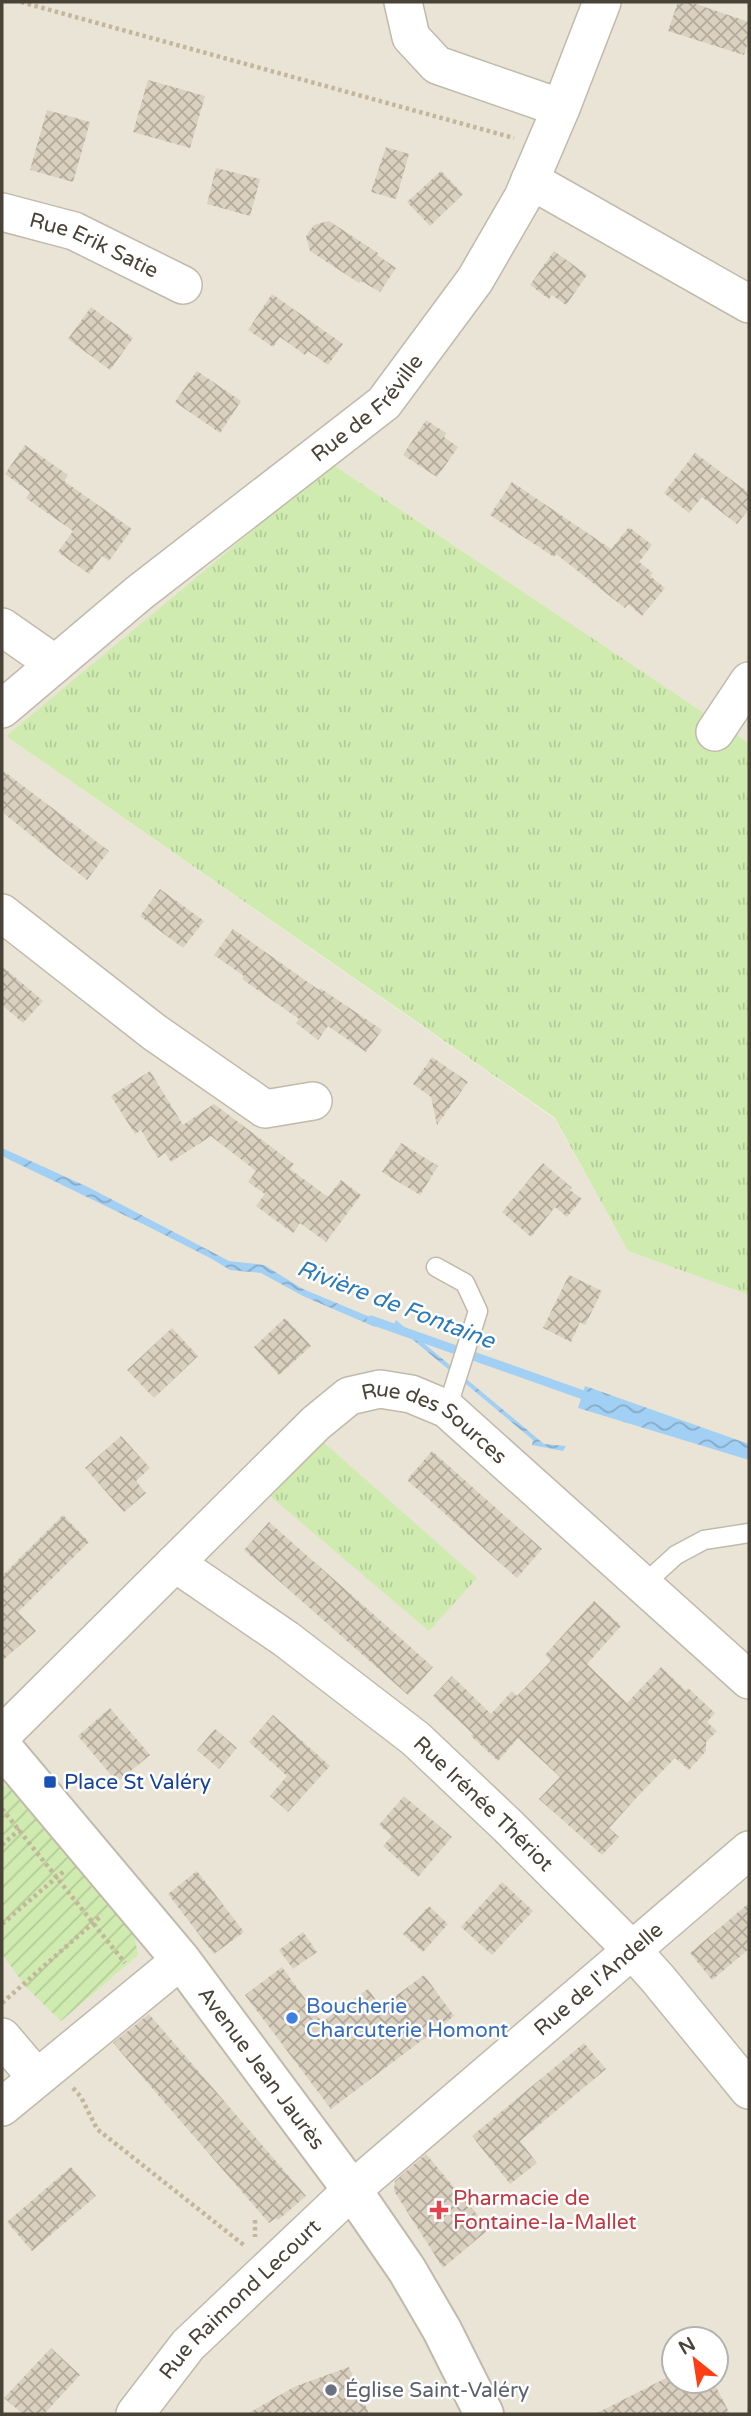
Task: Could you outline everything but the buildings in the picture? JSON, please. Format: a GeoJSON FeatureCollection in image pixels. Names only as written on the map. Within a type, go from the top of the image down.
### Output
{"type":"FeatureCollection","features":[{"type":"Feature","properties":{"kind":"street"},"geometry":{"type":"LineString","coordinates":[[403,2],[411,37],[438,65],[561,108]]}},
{"type":"Feature","properties":{"kind":"street","name":"Rue de Fréville"},"geometry":{"type":"LineString","coordinates":[[2,709],[139,593],[384,403],[475,280],[523,197],[602,2]]}},
{"type":"Feature","properties":{"kind":"street"},"geometry":{"type":"LineString","coordinates":[[530,180],[749,304]]}},
{"type":"Feature","properties":{"kind":"street","name":"Rue Erik Satie"},"geometry":{"type":"LineString","coordinates":[[2,212],[74,231],[183,285]]}},
{"type":"Feature","properties":{"kind":"street"},"geometry":{"type":"LineString","coordinates":[[2,627],[55,664]]}},
{"type":"Feature","properties":{"kind":"street"},"geometry":{"type":"LineString","coordinates":[[715,732],[749,681]]}},
{"type":"Feature","properties":{"kind":"street"},"geometry":{"type":"LineString","coordinates":[[2,913],[154,1032],[265,1109],[313,1101]]}},
{"type":"Feature","properties":{"kind":"street","name":"Rue des Sources"},"geometry":{"type":"LineString","coordinates":[[2,1735],[316,1423],[349,1396],[380,1388],[411,1394],[451,1395],[643,1585],[749,1680]]}},
{"type":"Feature","properties":{"kind":"street","name":"Rue Irénée Thériot"},"geometry":{"type":"LineString","coordinates":[[175,1563],[286,1639],[416,1739],[632,1950],[749,2091]]}},
{"type":"Feature","properties":{"kind":"street","name":"Avenue Jean Jaurès"},"geometry":{"type":"LineString","coordinates":[[2,1747],[181,1959],[352,2190],[407,2270],[442,2330],[484,2414]]}},
{"type":"Feature","properties":{"kind":"street","name":"Rue de l'Andelle"},"geometry":{"type":"LineString","coordinates":[[352,2190],[749,1850]]}},
{"type":"Feature","properties":{"kind":"street"},"geometry":{"type":"LineString","coordinates":[[2,2107],[181,1959]]}},
{"type":"Feature","properties":{"kind":"street"},"geometry":{"type":"LineString","coordinates":[[2,2037],[45,2070]]}},
{"type":"Feature","properties":{"kind":"street","name":"Rue Raimond Lecourt"},"geometry":{"type":"LineString","coordinates":[[135,2414],[188,2345],[352,2190]]}},
{"type":"Feature","properties":{"kind":"lane"},"geometry":{"type":"LineString","coordinates":[[436,1266],[465,1283],[478,1311],[451,1395]]}},
{"type":"Feature","properties":{"kind":"lane"},"geometry":{"type":"LineString","coordinates":[[643,1585],[676,1555],[704,1540],[749,1533]]}},
{"type":"Feature","properties":{"kind":"path"},"geometry":{"type":"LineString","coordinates":[[20,2],[545,147]]}},
{"type":"Feature","properties":{"kind":"path"},"geometry":{"type":"LineString","coordinates":[[2,1809],[145,1989]]}},
{"type":"Feature","properties":{"kind":"path"},"geometry":{"type":"LineString","coordinates":[[2,1924],[88,1850]]}},
{"type":"Feature","properties":{"kind":"path"},"geometry":{"type":"LineString","coordinates":[[2,2003],[126,1894]]}},
{"type":"Feature","properties":{"kind":"path"},"geometry":{"type":"LineString","coordinates":[[45,2070],[81,2097],[97,2129],[272,2266]]}},
{"type":"Feature","properties":{"kind":"shaded area"},"geometry":{"type":"Polygon","coordinates":[[[2,2],[749,2],[749,743],[332,464],[6,736],[555,1119],[628,1251],[749,1295],[749,2414],[2,2414],[2,2]]]}},
{"type":"Feature","properties":{"kind":"green space"},"geometry":{"type":"Polygon","coordinates":[[[332,464],[749,743],[749,1295],[628,1251],[555,1118],[6,736],[332,464]]]}},
{"type":"Feature","properties":{"kind":"green space"},"geometry":{"type":"Polygon","coordinates":[[[322,1441],[477,1578],[429,1631],[269,1495],[322,1441]]]}},
{"type":"Feature","properties":{"kind":"green space"},"geometry":{"type":"Polygon","coordinates":[[[2,1785],[8,1787],[134,1934],[138,1955],[61,2021],[26,1987],[2,1954],[2,1785]]]}},
{"type":"Feature","properties":{"kind":"water"},"geometry":{"type":"Polygon","coordinates":[[[2,1148],[88,1187],[229,1261],[264,1265],[303,1289],[382,1322],[375,1327],[303,1296],[261,1273],[230,1270],[147,1226],[2,1156],[2,1148]]]}},
{"type":"Feature","properties":{"kind":"water"},"geometry":{"type":"Polygon","coordinates":[[[396,1320],[544,1444],[566,1446],[563,1451],[532,1445],[533,1440],[394,1324],[396,1320]]]}},
{"type":"Feature","properties":{"kind":"water"},"geometry":{"type":"Polygon","coordinates":[[[585,1386],[749,1444],[749,1460],[578,1408],[585,1386]]]}},
{"type":"Feature","properties":{"kind":"waterway","name":"Rivière de Fontaine"},"geometry":{"type":"LineString","coordinates":[[371,1320],[592,1398]]}},
{"type":"Feature","properties":{"kind":"place","name":"Place St Valéry"},"geometry":{"type":"Point","coordinates":[50,1782]}},
{"type":"Feature","properties":{"kind":"place","name":"Boucherie Charcuterie Homont"},"geometry":{"type":"Point","coordinates":[292,2018]}},
{"type":"Feature","properties":{"kind":"place","name":"Pharmacie de Fontaine-la-Mallet"},"geometry":{"type":"Point","coordinates":[439,2210]}},
{"type":"Feature","properties":{"kind":"place","name":"Église Saint-Valéry"},"geometry":{"type":"Point","coordinates":[331,2390]}}]}
